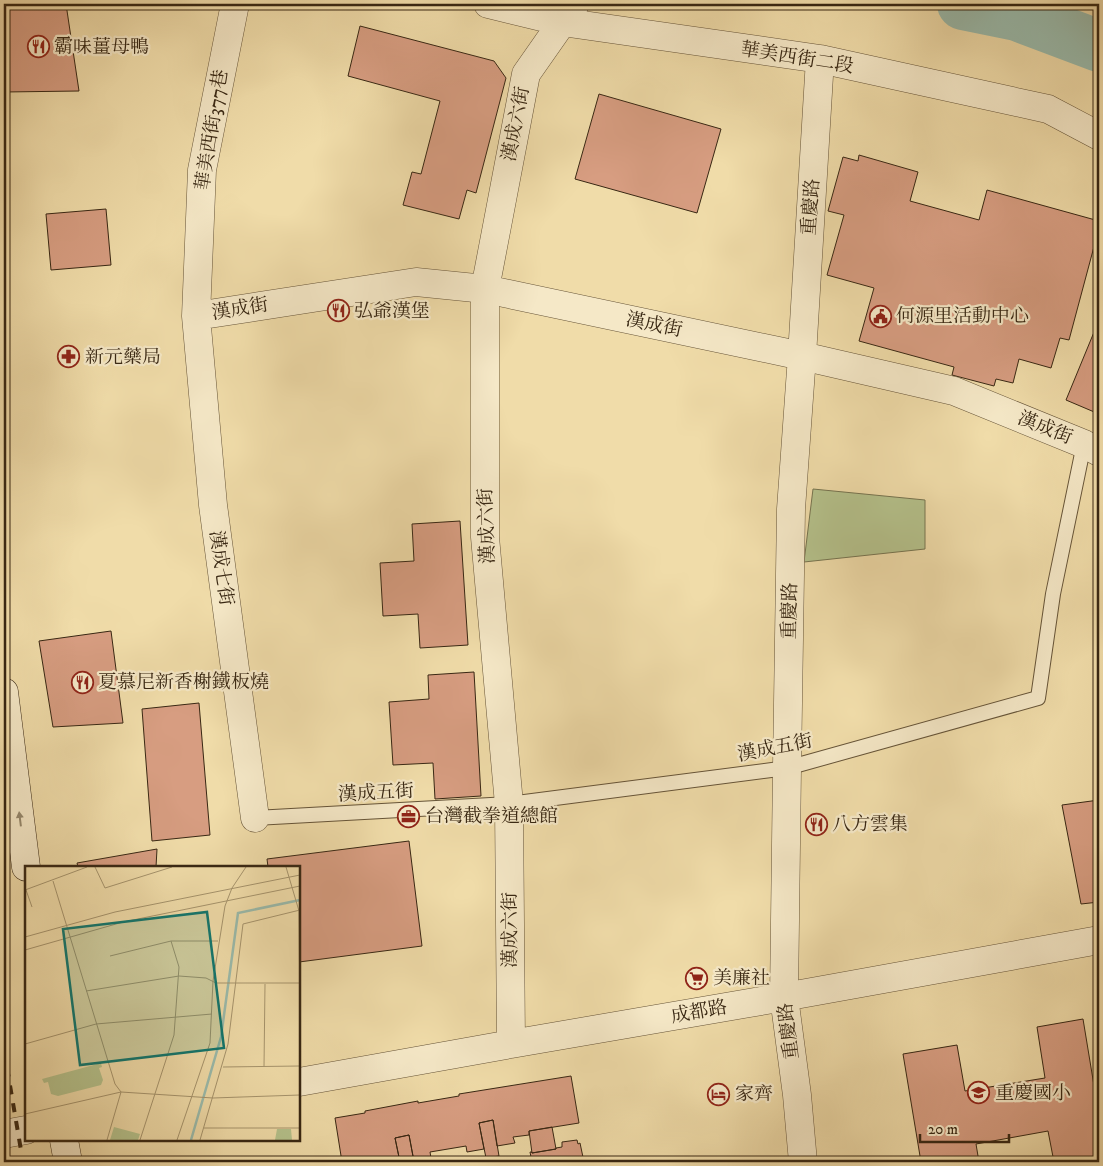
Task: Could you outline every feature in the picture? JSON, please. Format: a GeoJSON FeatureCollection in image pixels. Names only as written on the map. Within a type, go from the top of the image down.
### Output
{"type":"FeatureCollection","features":[{"type":"Feature","properties":{"kind":"street","name":"華美西街377巷"},"geometry":{"type":"LineString","coordinates":[[196,316],[202,170],[235,4]]}},
{"type":"Feature","properties":{"kind":"street","name":"華美西街二段"},"geometry":{"type":"LineString","coordinates":[[488,4],[568,13],[820,59],[1048,109],[1099,136]]}},
{"type":"Feature","properties":{"kind":"street","name":"漢成六街"},"geometry":{"type":"LineString","coordinates":[[511,1044],[509,804],[486,537],[485,289],[526,74],[568,13]]}},
{"type":"Feature","properties":{"kind":"street","name":"重慶路"},"geometry":{"type":"LineString","coordinates":[[803,1162],[797,1095],[784,998],[791,508],[820,59]]}},
{"type":"Feature","properties":{"kind":"street","name":"漢成街"},"geometry":{"type":"LineString","coordinates":[[196,316],[416,282],[485,289],[802,356],[954,391],[1091,448]]}},
{"type":"Feature","properties":{"kind":"street","name":"漢成七街"},"geometry":{"type":"LineString","coordinates":[[196,316],[213,506],[255,818]]}},
{"type":"Feature","properties":{"kind":"street"},"geometry":{"type":"LineString","coordinates":[[4,692],[26,866]]}},
{"type":"Feature","properties":{"kind":"street","name":"成都路"},"geometry":{"type":"LineString","coordinates":[[300,1082],[784,998],[1099,940]]}},
{"type":"Feature","properties":{"kind":"street"},"geometry":{"type":"LineString","coordinates":[[4,1134],[25,1130]]}},
{"type":"Feature","properties":{"kind":"street"},"geometry":{"type":"LineString","coordinates":[[64,1141],[68,1162]]}},
{"type":"Feature","properties":{"kind":"lane","name":"漢成五街"},"geometry":{"type":"LineString","coordinates":[[255,818],[509,804],[787,768],[1038,698],[1053,594],[1091,448]]}},
{"type":"Feature","properties":{"kind":"green space"},"geometry":{"type":"Polygon","coordinates":[[[813,489],[925,500],[925,549],[804,562],[813,489]]]}},
{"type":"Feature","properties":{"kind":"building","name":"霸味薑母鴨"},"geometry":{"type":"Polygon","coordinates":[[[4,4],[66,4],[79,91],[4,92],[4,4]]]}},
{"type":"Feature","properties":{"kind":"building"},"geometry":{"type":"Polygon","coordinates":[[[360,26],[494,61],[506,78],[476,193],[467,190],[459,219],[403,205],[412,172],[421,174],[440,101],[348,76],[360,26]]]}},
{"type":"Feature","properties":{"kind":"building"},"geometry":{"type":"Polygon","coordinates":[[[599,94],[721,129],[697,213],[575,179],[599,94]]]}},
{"type":"Feature","properties":{"kind":"building"},"geometry":{"type":"Polygon","coordinates":[[[859,155],[918,172],[910,201],[979,220],[987,190],[1099,221],[1099,228],[1069,340],[1060,338],[1051,368],[1019,359],[1013,383],[996,379],[994,386],[952,375],[954,367],[859,341],[874,288],[827,275],[844,215],[828,211],[843,157],[858,161],[859,155]]]}},
{"type":"Feature","properties":{"kind":"building"},"geometry":{"type":"Polygon","coordinates":[[[106,209],[111,265],[51,270],[46,214],[106,209]]]}},
{"type":"Feature","properties":{"kind":"building"},"geometry":{"type":"Polygon","coordinates":[[[1099,320],[1099,414],[1066,400],[1099,320]]]}},
{"type":"Feature","properties":{"kind":"building"},"geometry":{"type":"Polygon","coordinates":[[[460,521],[468,645],[420,648],[418,614],[383,616],[380,563],[414,561],[412,524],[460,521]]]}},
{"type":"Feature","properties":{"kind":"building","name":"夏慕尼新香榭鐵板燒"},"geometry":{"type":"Polygon","coordinates":[[[111,631],[123,723],[53,727],[39,641],[111,631]]]}},
{"type":"Feature","properties":{"kind":"building"},"geometry":{"type":"Polygon","coordinates":[[[474,672],[481,796],[435,799],[433,763],[393,765],[389,702],[429,699],[428,675],[474,672]]]}},
{"type":"Feature","properties":{"kind":"building"},"geometry":{"type":"Polygon","coordinates":[[[199,703],[210,835],[152,841],[142,709],[199,703]]]}},
{"type":"Feature","properties":{"kind":"building"},"geometry":{"type":"Polygon","coordinates":[[[1099,800],[1099,902],[1081,904],[1062,805],[1099,800]]]}},
{"type":"Feature","properties":{"kind":"building"},"geometry":{"type":"Polygon","coordinates":[[[409,841],[422,946],[300,962],[300,866],[268,866],[267,859],[409,841]]]}},
{"type":"Feature","properties":{"kind":"building"},"geometry":{"type":"Polygon","coordinates":[[[157,849],[156,866],[78,866],[77,863],[157,849]]]}},
{"type":"Feature","properties":{"kind":"building"},"geometry":{"type":"Polygon","coordinates":[[[1083,1019],[1099,1116],[1099,1162],[1054,1162],[1048,1131],[976,1144],[979,1162],[921,1162],[903,1054],[957,1045],[965,1091],[1045,1078],[1037,1027],[1083,1019]]]}},
{"type":"Feature","properties":{"kind":"building"},"geometry":{"type":"Polygon","coordinates":[[[571,1076],[579,1123],[529,1131],[529,1135],[513,1137],[515,1143],[497,1146],[493,1120],[479,1123],[484,1149],[467,1152],[466,1146],[430,1152],[431,1158],[414,1161],[409,1135],[395,1138],[400,1162],[367,1162],[367,1160],[342,1162],[335,1118],[418,1101],[418,1103],[459,1096],[459,1094],[571,1076]]]}},
{"type":"Feature","properties":{"kind":"building"},"geometry":{"type":"Polygon","coordinates":[[[493,1120],[499,1156],[486,1158],[479,1123],[493,1120]]]}},
{"type":"Feature","properties":{"kind":"building"},"geometry":{"type":"Polygon","coordinates":[[[552,1127],[556,1149],[532,1153],[529,1131],[552,1127]]]}},
{"type":"Feature","properties":{"kind":"building"},"geometry":{"type":"Polygon","coordinates":[[[409,1135],[414,1162],[400,1162],[395,1138],[409,1135]]]}},
{"type":"Feature","properties":{"kind":"building"},"geometry":{"type":"Polygon","coordinates":[[[577,1140],[578,1144],[580,1143],[584,1162],[532,1162],[530,1152],[556,1149],[562,1147],[562,1142],[577,1140]]]}},
{"type":"Feature","properties":{"kind":"waterway"},"geometry":{"type":"LineString","coordinates":[[963,4],[1017,15],[1099,46]]}},
{"type":"Feature","properties":{"kind":"railway"},"geometry":{"type":"LineString","coordinates":[[4,1050],[23,1162]]}},
{"type":"Feature","properties":{"kind":"place","name":"霸味薑母鴨"},"geometry":{"type":"Point","coordinates":[38,47]}},
{"type":"Feature","properties":{"kind":"place","name":"弘爺漢堡"},"geometry":{"type":"Point","coordinates":[338,311]}},
{"type":"Feature","properties":{"kind":"place","name":"何源里活動中心"},"geometry":{"type":"Point","coordinates":[880,316]}},
{"type":"Feature","properties":{"kind":"place","name":"新元藥局"},"geometry":{"type":"Point","coordinates":[69,357]}},
{"type":"Feature","properties":{"kind":"place","name":"夏慕尼新香榭鐵板燒"},"geometry":{"type":"Point","coordinates":[82,682]}},
{"type":"Feature","properties":{"kind":"place","name":"台灣截拳道總館"},"geometry":{"type":"Point","coordinates":[409,816]}},
{"type":"Feature","properties":{"kind":"place","name":"八方雲集"},"geometry":{"type":"Point","coordinates":[816,824]}},
{"type":"Feature","properties":{"kind":"place","name":"美廉社"},"geometry":{"type":"Point","coordinates":[697,978]}},
{"type":"Feature","properties":{"kind":"place","name":"重慶國小"},"geometry":{"type":"Point","coordinates":[979,1093]}},
{"type":"Feature","properties":{"kind":"place","name":"家齊"},"geometry":{"type":"Point","coordinates":[719,1094]}}]}
